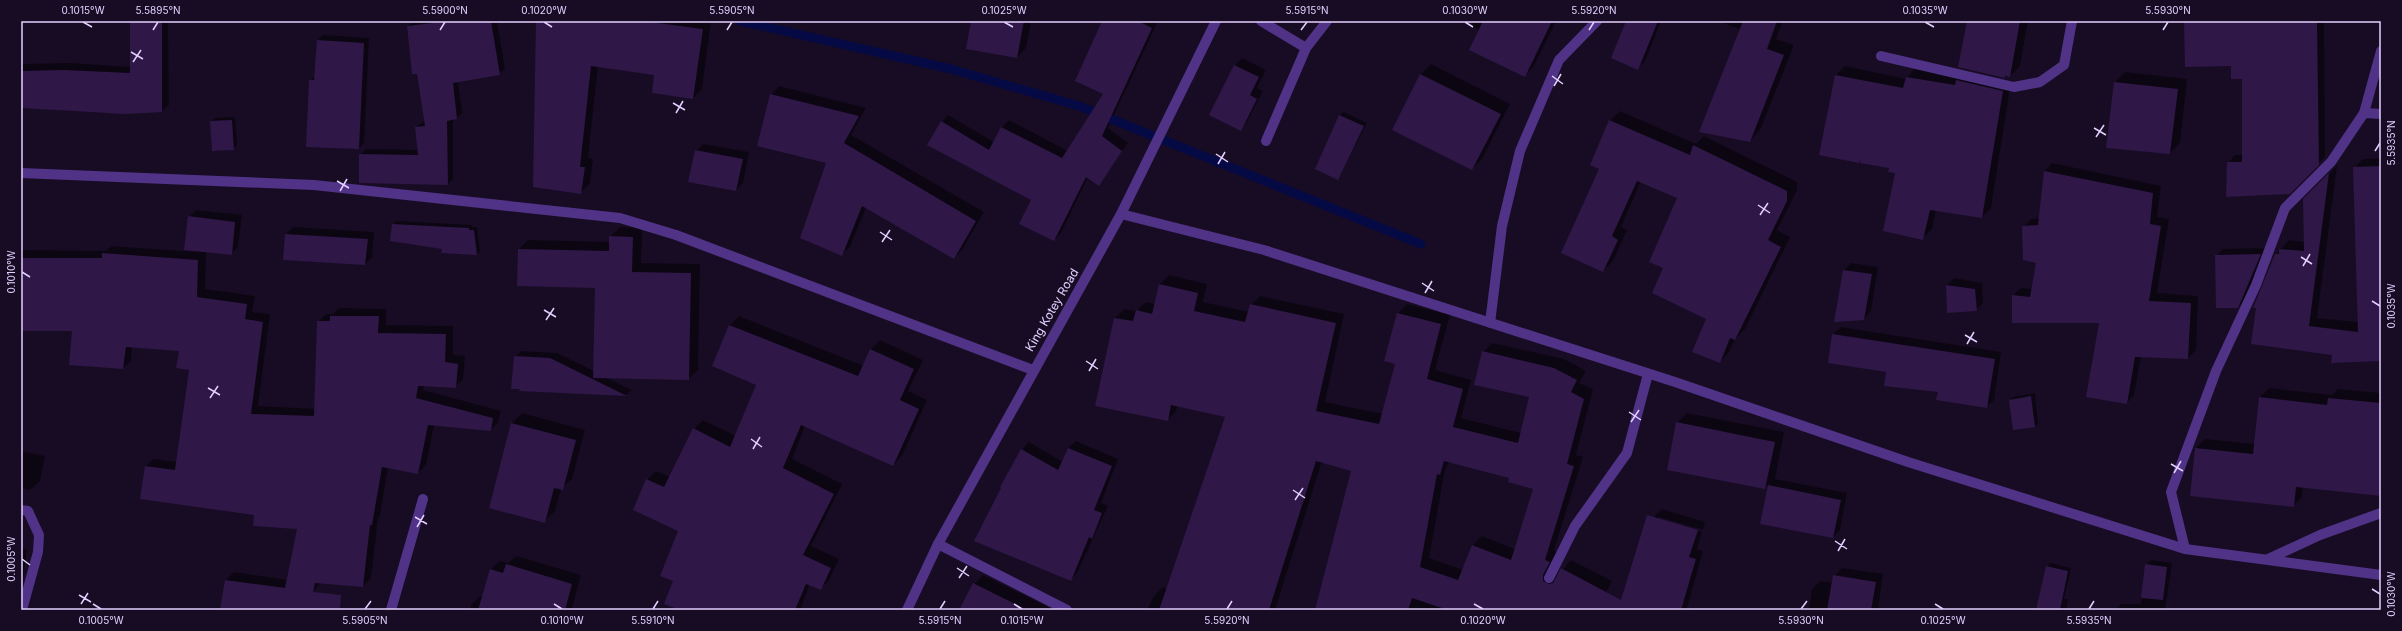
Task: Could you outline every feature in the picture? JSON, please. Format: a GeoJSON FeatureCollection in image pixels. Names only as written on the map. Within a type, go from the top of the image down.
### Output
{"type":"FeatureCollection","features":[{"type":"Feature","properties":{"kind":"street","name":"King Kotey Road"},"geometry":{"type":"LineString","coordinates":[[907,610],[938,544],[1033,370],[1121,214],[1179,99],[1216,21]]}},
{"type":"Feature","properties":{"kind":"street"},"geometry":{"type":"LineString","coordinates":[[1261,21],[1306,48]]}},
{"type":"Feature","properties":{"kind":"street"},"geometry":{"type":"LineString","coordinates":[[1266,141],[1306,48],[1327,21]]}},
{"type":"Feature","properties":{"kind":"street"},"geometry":{"type":"LineString","coordinates":[[1490,323],[1502,226],[1520,151],[1559,60],[1597,21]]}},
{"type":"Feature","properties":{"kind":"street"},"geometry":{"type":"LineString","coordinates":[[1881,56],[2014,87],[2040,82],[2064,65],[2072,21]]}},
{"type":"Feature","properties":{"kind":"street"},"geometry":{"type":"LineString","coordinates":[[2185,549],[2171,492],[2216,371],[2256,286],[2285,208],[2331,162],[2364,113],[2381,51]]}},
{"type":"Feature","properties":{"kind":"street"},"geometry":{"type":"LineString","coordinates":[[2364,113],[2381,114]]}},
{"type":"Feature","properties":{"kind":"street"},"geometry":{"type":"LineString","coordinates":[[21,173],[314,185],[620,218],[676,235],[1033,370]]}},
{"type":"Feature","properties":{"kind":"street"},"geometry":{"type":"LineString","coordinates":[[1121,214],[1264,250],[1648,374],[1908,462],[2185,549],[2381,575]]}},
{"type":"Feature","properties":{"kind":"street"},"geometry":{"type":"LineString","coordinates":[[1549,578],[1575,526],[1627,453],[1648,374]]}},
{"type":"Feature","properties":{"kind":"street"},"geometry":{"type":"LineString","coordinates":[[391,610],[423,499]]}},
{"type":"Feature","properties":{"kind":"street"},"geometry":{"type":"LineString","coordinates":[[21,510],[28,511],[39,535],[38,552],[22,610]]}},
{"type":"Feature","properties":{"kind":"street"},"geometry":{"type":"LineString","coordinates":[[2268,559],[2320,535],[2381,513]]}},
{"type":"Feature","properties":{"kind":"street"},"geometry":{"type":"LineString","coordinates":[[938,544],[1067,610]]}},
{"type":"Feature","properties":{"kind":"building"},"geometry":{"type":"Polygon","coordinates":[[[130,21],[162,21],[162,112],[126,114],[21,108],[21,71],[64,70],[130,73],[130,21]]]}},
{"type":"Feature","properties":{"kind":"building"},"geometry":{"type":"Polygon","coordinates":[[[450,21],[491,21],[500,75],[453,83],[457,119],[447,121],[448,185],[359,183],[359,154],[418,155],[415,127],[425,126],[417,74],[412,74],[407,26],[450,21]]]}},
{"type":"Feature","properties":{"kind":"building"},"geometry":{"type":"Polygon","coordinates":[[[536,21],[642,21],[703,29],[693,99],[652,93],[654,75],[591,66],[580,167],[585,167],[581,194],[533,187],[536,21]]]}},
{"type":"Feature","properties":{"kind":"building"},"geometry":{"type":"Polygon","coordinates":[[[971,21],[1024,21],[1017,58],[966,49],[971,21]]]}},
{"type":"Feature","properties":{"kind":"building"},"geometry":{"type":"Polygon","coordinates":[[[1102,21],[1138,21],[1152,28],[1102,136],[1122,151],[1099,186],[1086,177],[1054,241],[1019,224],[1031,200],[927,145],[941,121],[989,150],[1001,127],[1062,158],[1103,94],[1075,81],[1102,21]]]}},
{"type":"Feature","properties":{"kind":"building"},"geometry":{"type":"Polygon","coordinates":[[[1483,21],[1552,21],[1525,77],[1469,50],[1483,21]]]}},
{"type":"Feature","properties":{"kind":"building"},"geometry":{"type":"Polygon","coordinates":[[[1626,21],[1658,21],[1638,70],[1611,58],[1626,21]]]}},
{"type":"Feature","properties":{"kind":"building"},"geometry":{"type":"Polygon","coordinates":[[[1743,21],[1777,21],[1767,49],[1784,55],[1750,142],[1699,132],[1743,21]]]}},
{"type":"Feature","properties":{"kind":"building"},"geometry":{"type":"Polygon","coordinates":[[[1967,21],[2020,21],[2010,77],[2005,76],[2005,78],[1958,67],[1967,21]]]}},
{"type":"Feature","properties":{"kind":"building"},"geometry":{"type":"Polygon","coordinates":[[[2184,21],[2317,21],[2319,165],[2290,194],[2226,197],[2227,162],[2242,162],[2242,79],[2231,79],[2231,66],[2185,67],[2184,21]]]}},
{"type":"Feature","properties":{"kind":"building"},"geometry":{"type":"Polygon","coordinates":[[[317,40],[364,43],[359,149],[306,147],[309,80],[314,80],[317,40]]]}},
{"type":"Feature","properties":{"kind":"building"},"geometry":{"type":"Polygon","coordinates":[[[1234,65],[1259,77],[1250,95],[1257,99],[1241,131],[1209,115],[1234,65]]]}},
{"type":"Feature","properties":{"kind":"building"},"geometry":{"type":"Polygon","coordinates":[[[1420,74],[1501,114],[1472,170],[1392,130],[1420,74]]]}},
{"type":"Feature","properties":{"kind":"building"},"geometry":{"type":"Polygon","coordinates":[[[1835,75],[1903,88],[1906,77],[1955,85],[1956,80],[2003,91],[1982,218],[1930,210],[1923,240],[1883,231],[1895,173],[1888,172],[1889,168],[1860,163],[1861,159],[1859,163],[1819,155],[1835,75]]]}},
{"type":"Feature","properties":{"kind":"building"},"geometry":{"type":"Polygon","coordinates":[[[2114,82],[2178,89],[2170,154],[2106,148],[2114,82]]]}},
{"type":"Feature","properties":{"kind":"building"},"geometry":{"type":"Polygon","coordinates":[[[770,94],[859,116],[844,143],[976,221],[954,259],[862,206],[842,256],[800,238],[826,163],[757,146],[770,94]]]}},
{"type":"Feature","properties":{"kind":"building"},"geometry":{"type":"Polygon","coordinates":[[[1339,115],[1364,126],[1338,180],[1315,169],[1339,115]]]}},
{"type":"Feature","properties":{"kind":"building"},"geometry":{"type":"Polygon","coordinates":[[[232,120],[234,150],[212,151],[210,121],[232,120]]]}},
{"type":"Feature","properties":{"kind":"building"},"geometry":{"type":"Polygon","coordinates":[[[1609,120],[1690,155],[1693,145],[1787,191],[1787,201],[1768,240],[1781,247],[1735,340],[1730,338],[1720,363],[1692,352],[1706,319],[1652,293],[1663,268],[1649,262],[1677,198],[1637,181],[1612,236],[1618,240],[1603,272],[1561,253],[1599,169],[1590,165],[1609,120]]]}},
{"type":"Feature","properties":{"kind":"building"},"geometry":{"type":"Polygon","coordinates":[[[695,150],[743,159],[736,191],[688,182],[695,150]]]}},
{"type":"Feature","properties":{"kind":"building"},"geometry":{"type":"Polygon","coordinates":[[[2381,166],[2381,361],[2331,363],[2332,355],[2251,344],[2256,308],[2253,308],[2275,254],[2279,254],[2279,249],[2304,251],[2303,199],[2329,173],[2309,326],[2358,332],[2353,167],[2381,166]]]}},
{"type":"Feature","properties":{"kind":"building"},"geometry":{"type":"Polygon","coordinates":[[[2044,171],[2153,193],[2150,224],[2161,226],[2149,301],[2191,303],[2188,359],[2135,357],[2127,404],[2086,397],[2099,323],[2012,323],[2012,295],[2030,297],[2036,263],[2023,260],[2022,226],[2038,225],[2044,171]]]}},
{"type":"Feature","properties":{"kind":"building"},"geometry":{"type":"Polygon","coordinates":[[[188,216],[235,222],[232,255],[184,250],[188,216]]]}},
{"type":"Feature","properties":{"kind":"building"},"geometry":{"type":"Polygon","coordinates":[[[392,224],[469,228],[469,230],[474,230],[477,255],[441,253],[442,249],[390,241],[392,224]]]}},
{"type":"Feature","properties":{"kind":"building"},"geometry":{"type":"Polygon","coordinates":[[[285,234],[368,239],[365,265],[283,260],[285,234]]]}},
{"type":"Feature","properties":{"kind":"building"},"geometry":{"type":"Polygon","coordinates":[[[609,236],[633,237],[632,272],[691,273],[689,380],[593,378],[595,288],[517,286],[518,249],[609,251],[609,236]]]}},
{"type":"Feature","properties":{"kind":"building"},"geometry":{"type":"Polygon","coordinates":[[[102,253],[198,260],[197,297],[247,304],[245,319],[263,322],[251,414],[314,416],[317,321],[330,321],[330,316],[379,316],[378,333],[446,334],[445,362],[458,364],[456,388],[418,386],[416,398],[493,418],[491,431],[428,425],[418,474],[382,467],[372,525],[370,525],[363,587],[315,583],[313,592],[341,595],[340,610],[220,610],[225,580],[285,588],[297,529],[253,526],[254,515],[140,499],[145,466],[175,470],[189,370],[176,368],[179,351],[126,347],[123,369],[69,365],[72,331],[21,331],[21,258],[102,258],[102,253]]]}},
{"type":"Feature","properties":{"kind":"building"},"geometry":{"type":"Polygon","coordinates":[[[2261,254],[2238,308],[2216,308],[2215,255],[2261,254]]]}},
{"type":"Feature","properties":{"kind":"building"},"geometry":{"type":"Polygon","coordinates":[[[1843,270],[1872,274],[1864,320],[1834,322],[1843,270]]]}},
{"type":"Feature","properties":{"kind":"building"},"geometry":{"type":"Polygon","coordinates":[[[1159,284],[1198,293],[1194,311],[1245,322],[1250,304],[1336,323],[1316,411],[1379,424],[1395,364],[1384,361],[1397,313],[1441,324],[1427,379],[1463,389],[1453,427],[1518,443],[1529,397],[1474,385],[1482,351],[1554,368],[1577,380],[1571,392],[1584,399],[1567,464],[1574,466],[1545,560],[1550,562],[1543,575],[1543,581],[1549,584],[1553,583],[1561,568],[1621,600],[1647,515],[1698,530],[1689,557],[1696,559],[1681,610],[1448,610],[1412,598],[1408,610],[1315,610],[1351,471],[1316,461],[1269,610],[1159,610],[1225,417],[1171,405],[1168,421],[1095,406],[1114,318],[1133,321],[1136,310],[1152,314],[1159,284]],[[1444,461],[1440,475],[1437,474],[1420,567],[1458,580],[1472,545],[1511,560],[1533,489],[1508,482],[1509,478],[1444,461]]]}},
{"type":"Feature","properties":{"kind":"building"},"geometry":{"type":"Polygon","coordinates":[[[1946,285],[1975,289],[1977,311],[1947,313],[1946,285]]]}},
{"type":"Feature","properties":{"kind":"building"},"geometry":{"type":"Polygon","coordinates":[[[729,325],[858,376],[870,349],[914,369],[900,400],[919,409],[893,466],[801,425],[783,468],[834,494],[803,555],[831,568],[821,590],[806,584],[795,610],[680,610],[664,604],[673,581],[660,576],[678,531],[633,510],[646,479],[664,487],[693,428],[730,447],[756,385],[712,366],[729,325]]]}},
{"type":"Feature","properties":{"kind":"building"},"geometry":{"type":"Polygon","coordinates":[[[1832,334],[1995,359],[1987,408],[1936,400],[1938,392],[1884,386],[1886,372],[1828,363],[1832,334]]]}},
{"type":"Feature","properties":{"kind":"building"},"geometry":{"type":"Polygon","coordinates":[[[514,356],[550,358],[627,396],[519,391],[520,389],[511,389],[514,356]]]}},
{"type":"Feature","properties":{"kind":"building"},"geometry":{"type":"Polygon","coordinates":[[[2031,396],[2035,427],[2013,430],[2009,400],[2031,396]]]}},
{"type":"Feature","properties":{"kind":"building"},"geometry":{"type":"Polygon","coordinates":[[[2259,397],[2327,405],[2328,398],[2381,403],[2381,496],[2296,487],[2294,507],[2190,496],[2195,448],[2253,454],[2259,397]]]}},
{"type":"Feature","properties":{"kind":"building"},"geometry":{"type":"Polygon","coordinates":[[[1676,422],[1775,442],[1765,489],[1667,470],[1676,422]]]}},
{"type":"Feature","properties":{"kind":"building"},"geometry":{"type":"Polygon","coordinates":[[[511,423],[576,440],[563,490],[554,488],[545,523],[489,508],[511,423]]]}},
{"type":"Feature","properties":{"kind":"building"},"geometry":{"type":"Polygon","coordinates":[[[1068,448],[1112,466],[1094,510],[1102,513],[1092,539],[1089,537],[1071,581],[974,541],[1001,488],[1000,487],[1021,449],[1058,470],[1068,448]]]}},
{"type":"Feature","properties":{"kind":"building"},"geometry":{"type":"Polygon","coordinates":[[[1768,485],[1841,500],[1833,538],[1760,524],[1768,485]]]}},
{"type":"Feature","properties":{"kind":"building"},"geometry":{"type":"Polygon","coordinates":[[[506,564],[572,584],[565,610],[478,610],[490,569],[503,573],[506,564]]]}},
{"type":"Feature","properties":{"kind":"building"},"geometry":{"type":"Polygon","coordinates":[[[2145,564],[2167,567],[2163,600],[2141,598],[2145,564]]]}},
{"type":"Feature","properties":{"kind":"building"},"geometry":{"type":"Polygon","coordinates":[[[2046,566],[2068,571],[2060,610],[2036,610],[2046,566]]]}},
{"type":"Feature","properties":{"kind":"building"},"geometry":{"type":"Polygon","coordinates":[[[1833,575],[1876,582],[1871,610],[1827,610],[1833,575]]]}},
{"type":"Feature","properties":{"kind":"building"},"geometry":{"type":"Polygon","coordinates":[[[973,583],[1027,610],[959,610],[973,583]]]}},
{"type":"Feature","properties":{"kind":"waterway"},"geometry":{"type":"LineString","coordinates":[[740,21],[951,69],[1079,106],[1421,244]]}}]}
